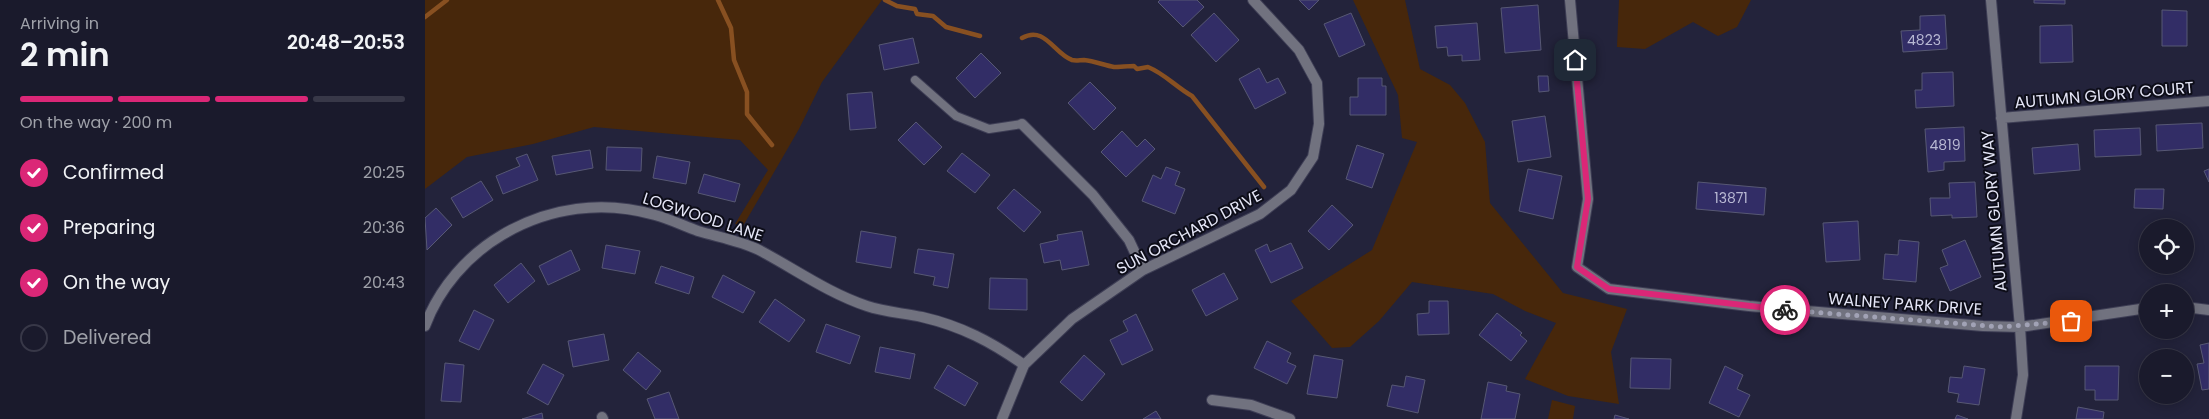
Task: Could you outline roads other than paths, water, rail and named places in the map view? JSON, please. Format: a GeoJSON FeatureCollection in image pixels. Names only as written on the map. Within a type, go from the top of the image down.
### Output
{"type":"FeatureCollection","features":[{"type":"Feature","properties":{"kind":"street","name":"SUN ORCHARD DRIVE"},"geometry":{"type":"LineString","coordinates":[[1002,419],[1024,365],[1072,318],[1143,270],[1260,214],[1291,190],[1313,157],[1319,124],[1317,83],[1299,50],[1253,0]]}},
{"type":"Feature","properties":{"kind":"street","name":"WALNEY PARK DRIVE"},"geometry":{"type":"LineString","coordinates":[[1570,0],[1588,199],[1577,267],[1609,289],[1820,313],[2020,326],[2139,309]]}},
{"type":"Feature","properties":{"kind":"street","name":"AUTUMN GLORY WAY"},"geometry":{"type":"LineString","coordinates":[[1991,0],[2023,375],[2016,419]]}},
{"type":"Feature","properties":{"kind":"street","name":"AUTUMN GLORY COURT"},"geometry":{"type":"LineString","coordinates":[[2001,118],[2209,101]]}},
{"type":"Feature","properties":{"kind":"street"},"geometry":{"type":"LineString","coordinates":[[1022,124],[1093,195],[1129,240],[1143,270]]}},
{"type":"Feature","properties":{"kind":"street","name":"LOGWOOD LANE"},"geometry":{"type":"LineString","coordinates":[[425,326],[438,299],[450,281],[467,262],[491,242],[517,227],[547,215],[575,209],[605,207],[656,215],[758,250],[808,280],[868,307],[925,318],[971,332],[1024,365]]}},
{"type":"Feature","properties":{"kind":"street"},"geometry":{"type":"LineString","coordinates":[[2194,308],[2209,310]]}},
{"type":"Feature","properties":{"kind":"street"},"geometry":{"type":"LineString","coordinates":[[1212,400],[1251,404],[1290,419]]}},
{"type":"Feature","properties":{"kind":"lane"},"geometry":{"type":"LineString","coordinates":[[915,80],[956,116],[989,129],[1022,124]]}},
{"type":"Feature","properties":{"kind":"waterway"},"geometry":{"type":"LineString","coordinates":[[425,17],[447,0]]}},
{"type":"Feature","properties":{"kind":"waterway"},"geometry":{"type":"LineString","coordinates":[[718,0],[731,28],[734,60],[747,92],[747,114],[772,145]]}},
{"type":"Feature","properties":{"kind":"waterway"},"geometry":{"type":"LineString","coordinates":[[885,0],[897,6],[915,9],[917,14],[933,16],[946,27],[980,36]]}},
{"type":"Feature","properties":{"kind":"waterway"},"geometry":{"type":"LineString","coordinates":[[1022,38],[1037,35],[1072,60],[1084,60],[1114,67],[1134,66],[1137,69],[1148,67],[1160,73],[1192,96],[1264,187]]}}]}
